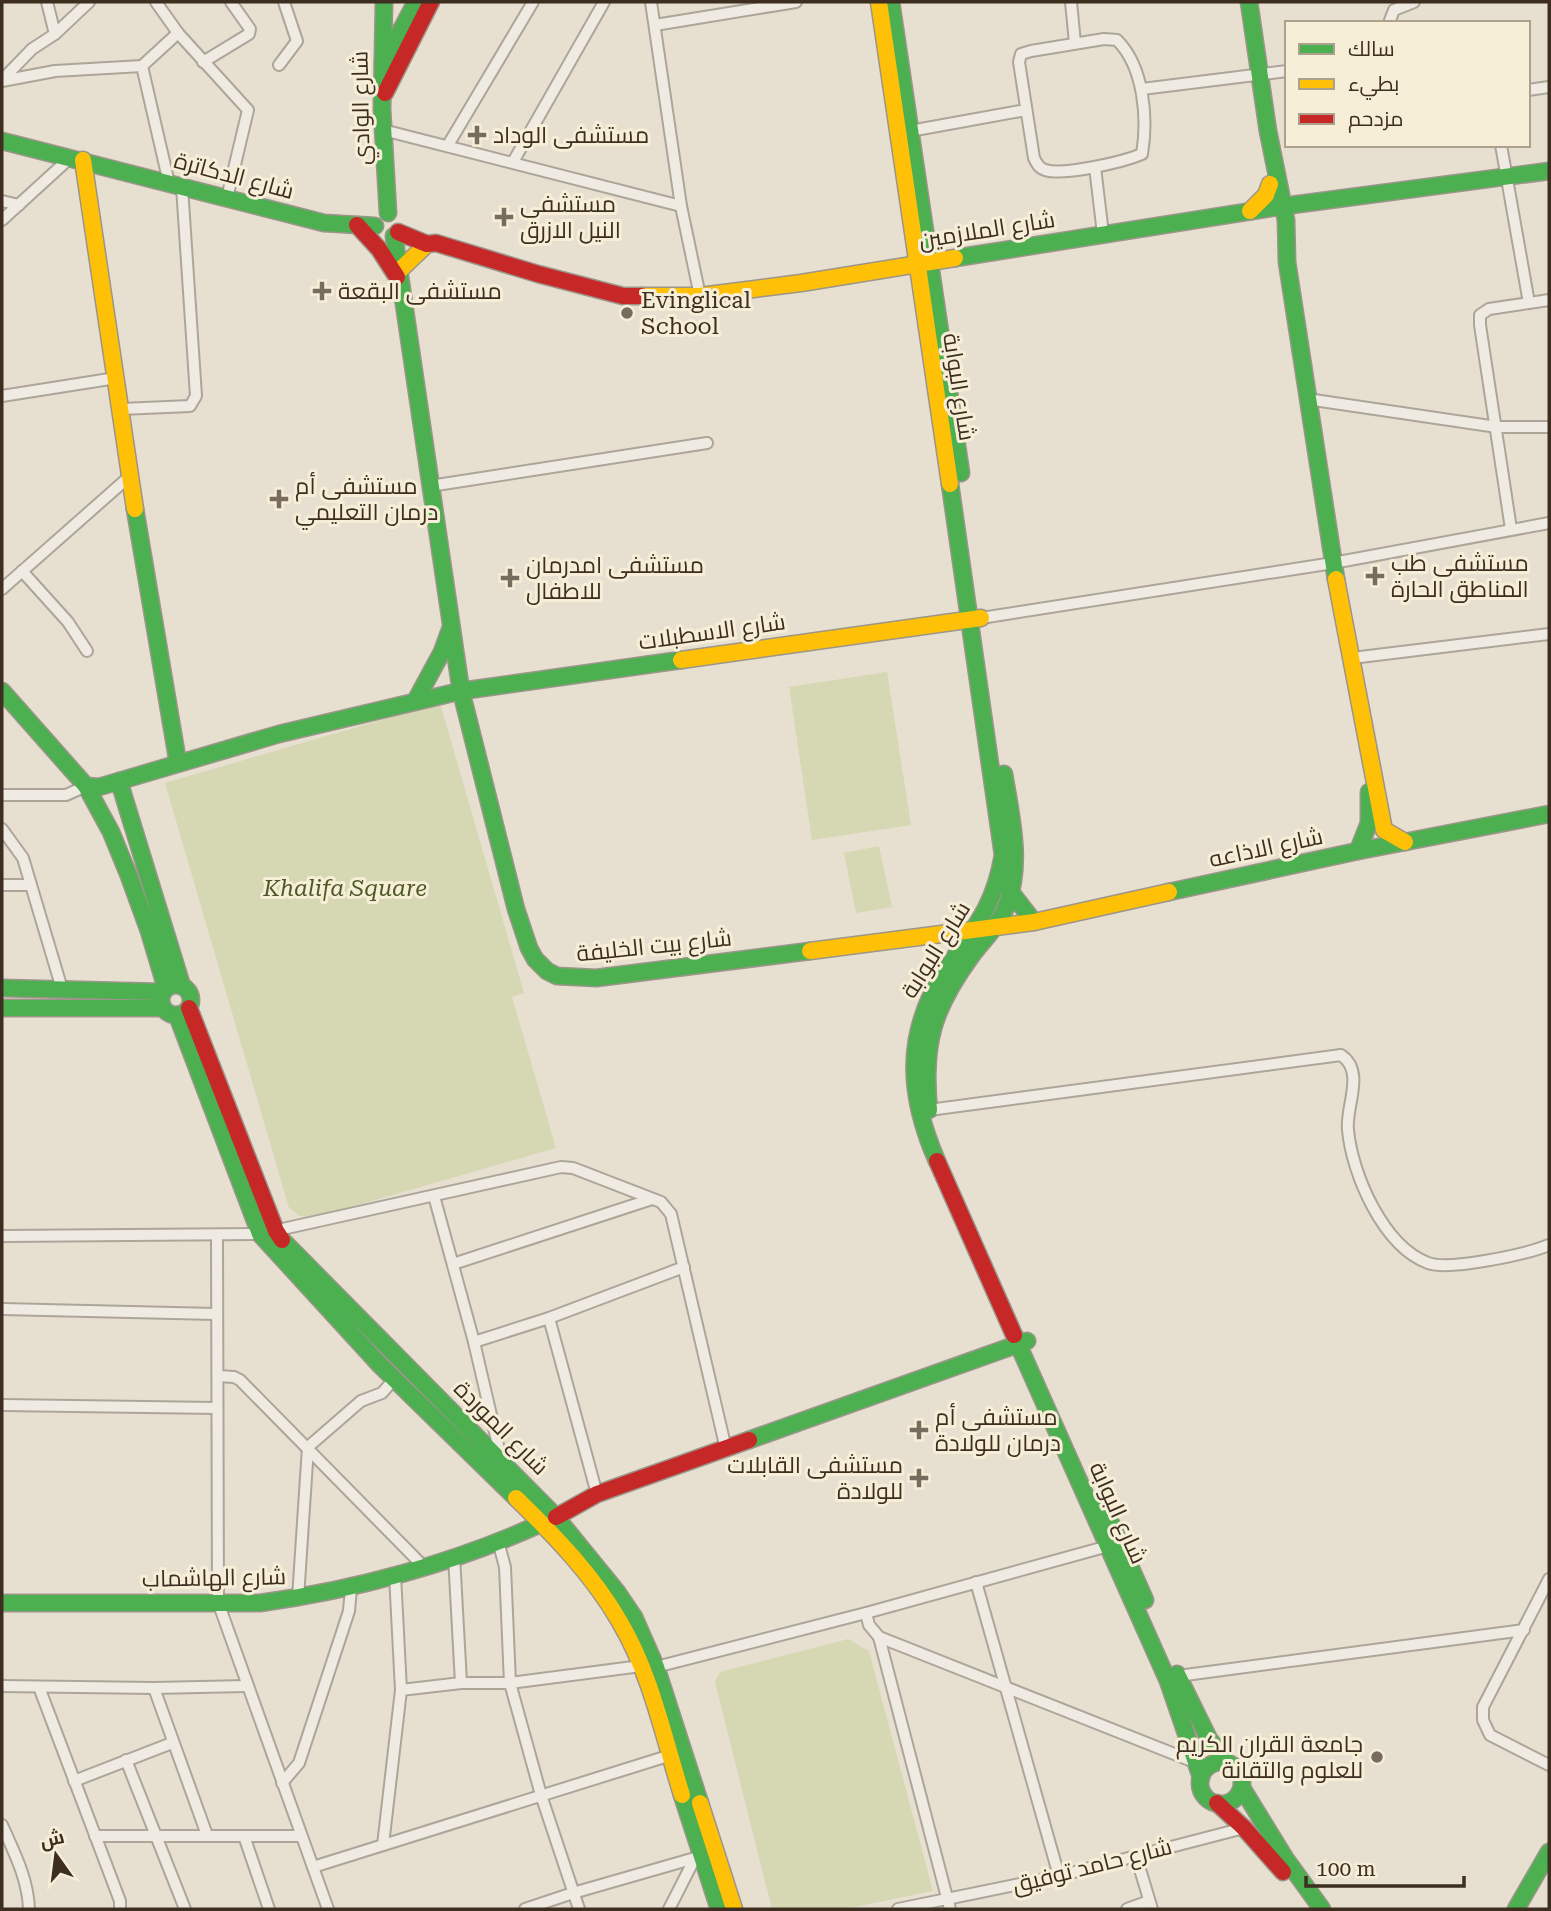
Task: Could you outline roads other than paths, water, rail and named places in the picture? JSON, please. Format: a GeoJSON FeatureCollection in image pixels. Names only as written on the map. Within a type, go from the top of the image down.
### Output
{"type":"FeatureCollection","features":[{"type":"Feature","properties":{"kind":"main road","name":"شارع الوادي"},"geometry":{"type":"LineString","coordinates":[[384,2],[382,98],[388,213]]}},
{"type":"Feature","properties":{"kind":"main road"},"geometry":{"type":"LineString","coordinates":[[382,66],[416,2]]}},
{"type":"Feature","properties":{"kind":"main road"},"geometry":{"type":"LineString","coordinates":[[382,98],[431,2]]}},
{"type":"Feature","properties":{"kind":"main road"},"geometry":{"type":"LineString","coordinates":[[890,2],[910,131],[923,263]]}},
{"type":"Feature","properties":{"kind":"main road"},"geometry":{"type":"LineString","coordinates":[[890,2],[923,263]]}},
{"type":"Feature","properties":{"kind":"main road"},"geometry":{"type":"LineString","coordinates":[[1249,2],[1268,131],[1273,144],[1278,207]]}},
{"type":"Feature","properties":{"kind":"main road"},"geometry":{"type":"LineString","coordinates":[[1268,131],[1266,144],[1270,184],[1289,245],[1287,261],[1307,399],[1333,563],[1370,762],[1378,790],[1384,830],[1405,842]]}},
{"type":"Feature","properties":{"kind":"main road","name":"شارع الدكاترة"},"geometry":{"type":"LineString","coordinates":[[2,141],[324,223],[376,226]]}},
{"type":"Feature","properties":{"kind":"main road"},"geometry":{"type":"LineString","coordinates":[[77,159],[116,378],[178,763]]}},
{"type":"Feature","properties":{"kind":"main road","name":"شارع الملازمين"},"geometry":{"type":"LineString","coordinates":[[397,231],[428,235],[432,244],[623,296],[700,296],[801,283],[1250,211],[1549,171]]}},
{"type":"Feature","properties":{"kind":"main road"},"geometry":{"type":"LineString","coordinates":[[1250,211],[1266,195],[1270,184]]}},
{"type":"Feature","properties":{"kind":"main road"},"geometry":{"type":"LineString","coordinates":[[388,213],[399,218],[397,231],[382,236],[376,226],[377,219],[388,213]]}},
{"type":"Feature","properties":{"kind":"main road"},"geometry":{"type":"LineString","coordinates":[[357,225],[401,277],[432,244]]}},
{"type":"Feature","properties":{"kind":"main road","name":"شارع بيت الخليفة"},"geometry":{"type":"LineString","coordinates":[[397,231],[414,384],[461,691],[516,909],[534,959],[547,971],[558,976],[596,978],[994,928]]}},
{"type":"Feature","properties":{"kind":"main road","name":"شارع البوابة"},"geometry":{"type":"LineString","coordinates":[[923,263],[976,619],[1015,853],[1006,906],[994,928],[955,980],[933,1021],[928,1037],[925,1069],[929,1110],[941,1145],[1023,1343]]}},
{"type":"Feature","properties":{"kind":"main road","name":"شارع البوابة"},"geometry":{"type":"LineString","coordinates":[[976,619],[1003,855],[997,891],[987,913],[943,974],[922,1016],[914,1049],[913,1083],[918,1108],[928,1139],[1114,1544],[1202,1726],[1227,1762]]}},
{"type":"Feature","properties":{"kind":"main road","name":"شارع الاسطبلات"},"geometry":{"type":"LineString","coordinates":[[86,786],[99,788],[178,763],[416,700],[461,691],[976,619]]}},
{"type":"Feature","properties":{"kind":"main road"},"geometry":{"type":"LineString","coordinates":[[416,700],[452,627]]}},
{"type":"Feature","properties":{"kind":"main road"},"geometry":{"type":"LineString","coordinates":[[2,691],[86,786],[91,801],[110,831],[135,890],[173,999]]}},
{"type":"Feature","properties":{"kind":"main road"},"geometry":{"type":"LineString","coordinates":[[1358,851],[1370,824],[1370,762]]}},
{"type":"Feature","properties":{"kind":"main road"},"geometry":{"type":"LineString","coordinates":[[119,781],[173,999]]}},
{"type":"Feature","properties":{"kind":"main road","name":"شارع الاذاعه"},"geometry":{"type":"LineString","coordinates":[[994,928],[1034,922],[1358,851],[1549,814]]}},
{"type":"Feature","properties":{"kind":"main road"},"geometry":{"type":"LineString","coordinates":[[1010,891],[1034,922]]}},
{"type":"Feature","properties":{"kind":"main road"},"geometry":{"type":"LineString","coordinates":[[2,989],[81,989],[173,999]]}},
{"type":"Feature","properties":{"kind":"main road"},"geometry":{"type":"LineString","coordinates":[[80,1008],[81,989]]}},
{"type":"Feature","properties":{"kind":"main road"},"geometry":{"type":"LineString","coordinates":[[2,1008],[80,1008],[173,999]]}},
{"type":"Feature","properties":{"kind":"main road","name":"شارع الموردة"},"geometry":{"type":"LineString","coordinates":[[173,999],[268,1232],[380,1365],[549,1520],[617,1592],[634,1617],[719,1909]]}},
{"type":"Feature","properties":{"kind":"main road","name":"شارع الموردة"},"geometry":{"type":"LineString","coordinates":[[268,1232],[316,1276],[501,1461],[549,1520]]}},
{"type":"Feature","properties":{"kind":"main road","name":"شارع الهاشماب"},"geometry":{"type":"LineString","coordinates":[[2,1603],[260,1603],[351,1588],[424,1567],[498,1541],[549,1520],[597,1494],[1023,1343]]}},
{"type":"Feature","properties":{"kind":"main road"},"geometry":{"type":"LineString","coordinates":[[380,1365],[391,1350]]}},
{"type":"Feature","properties":{"kind":"main road","name":"شارع البوابة"},"geometry":{"type":"LineString","coordinates":[[1114,1544],[1168,1681],[1199,1770]]}},
{"type":"Feature","properties":{"kind":"main road","name":"شارع الموردة"},"geometry":{"type":"LineString","coordinates":[[649,1666],[671,1755],[704,1851],[734,1909]]}},
{"type":"Feature","properties":{"kind":"main road"},"geometry":{"type":"LineString","coordinates":[[1309,1909],[1279,1867],[1244,1828],[1201,1791],[1199,1770],[1220,1761],[1233,1765],[1241,1775],[1242,1788],[1285,1858],[1322,1909]]}},
{"type":"Feature","properties":{"kind":"main road"},"geometry":{"type":"LineString","coordinates":[[1217,1804],[1236,1799],[1242,1788]]}},
{"type":"Feature","properties":{"kind":"main road"},"geometry":{"type":"LineString","coordinates":[[1516,1909],[1549,1852]]}},
{"type":"Feature","properties":{"kind":"street"},"geometry":{"type":"LineString","coordinates":[[47,2],[55,34]]}},
{"type":"Feature","properties":{"kind":"street"},"geometry":{"type":"LineString","coordinates":[[2,81],[32,49],[55,34],[89,2]]}},
{"type":"Feature","properties":{"kind":"street"},"geometry":{"type":"LineString","coordinates":[[156,2],[178,33],[248,110],[227,198]]}},
{"type":"Feature","properties":{"kind":"street"},"geometry":{"type":"LineString","coordinates":[[203,62],[249,34],[250,29],[231,2]]}},
{"type":"Feature","properties":{"kind":"street"},"geometry":{"type":"LineString","coordinates":[[279,65],[298,41],[284,2]]}},
{"type":"Feature","properties":{"kind":"street"},"geometry":{"type":"LineString","coordinates":[[448,145],[533,2]]}},
{"type":"Feature","properties":{"kind":"street"},"geometry":{"type":"LineString","coordinates":[[513,162],[604,2]]}},
{"type":"Feature","properties":{"kind":"street"},"geometry":{"type":"LineString","coordinates":[[651,2],[681,206],[700,296]]}},
{"type":"Feature","properties":{"kind":"street"},"geometry":{"type":"LineString","coordinates":[[655,25],[761,5],[796,2]]}},
{"type":"Feature","properties":{"kind":"street"},"geometry":{"type":"LineString","coordinates":[[1071,2],[1075,43]]}},
{"type":"Feature","properties":{"kind":"street"},"geometry":{"type":"LineString","coordinates":[[1390,21],[1394,10],[1414,2]]}},
{"type":"Feature","properties":{"kind":"street"},"geometry":{"type":"LineString","coordinates":[[2,81],[55,71],[142,66],[178,33]]}},
{"type":"Feature","properties":{"kind":"street"},"geometry":{"type":"LineString","coordinates":[[1104,38],[1117,40],[1126,49],[1142,89],[1142,154],[1095,167],[1047,171],[1039,167],[1034,158],[1019,62],[1021,54],[1075,43],[1104,38]]}},
{"type":"Feature","properties":{"kind":"street"},"geometry":{"type":"LineString","coordinates":[[121,409],[186,406],[193,402],[196,396],[175,185],[168,171],[142,66]]}},
{"type":"Feature","properties":{"kind":"street"},"geometry":{"type":"LineString","coordinates":[[1142,89],[1285,71]]}},
{"type":"Feature","properties":{"kind":"street"},"geometry":{"type":"LineString","coordinates":[[1530,90],[1549,87]]}},
{"type":"Feature","properties":{"kind":"street"},"geometry":{"type":"LineString","coordinates":[[910,131],[1026,110]]}},
{"type":"Feature","properties":{"kind":"street"},"geometry":{"type":"LineString","coordinates":[[383,130],[681,206]]}},
{"type":"Feature","properties":{"kind":"street"},"geometry":{"type":"LineString","coordinates":[[1500,147],[1529,303]]}},
{"type":"Feature","properties":{"kind":"street"},"geometry":{"type":"LineString","coordinates":[[2,220],[77,159]]}},
{"type":"Feature","properties":{"kind":"street"},"geometry":{"type":"LineString","coordinates":[[1095,167],[1103,234]]}},
{"type":"Feature","properties":{"kind":"street"},"geometry":{"type":"LineString","coordinates":[[2,201],[19,205]]}},
{"type":"Feature","properties":{"kind":"street"},"geometry":{"type":"LineString","coordinates":[[1511,529],[1480,315],[1489,309],[1549,300]]}},
{"type":"Feature","properties":{"kind":"street"},"geometry":{"type":"LineString","coordinates":[[2,396],[116,378]]}},
{"type":"Feature","properties":{"kind":"street"},"geometry":{"type":"LineString","coordinates":[[1307,399],[1497,427],[1549,427]]}},
{"type":"Feature","properties":{"kind":"street"},"geometry":{"type":"LineString","coordinates":[[430,486],[707,443]]}},
{"type":"Feature","properties":{"kind":"street"},"geometry":{"type":"LineString","coordinates":[[2,589],[130,476]]}},
{"type":"Feature","properties":{"kind":"street"},"geometry":{"type":"LineString","coordinates":[[976,619],[1333,563],[1549,523]]}},
{"type":"Feature","properties":{"kind":"street"},"geometry":{"type":"LineString","coordinates":[[22,571],[68,622],[87,651]]}},
{"type":"Feature","properties":{"kind":"street"},"geometry":{"type":"LineString","coordinates":[[1352,658],[1549,634]]}},
{"type":"Feature","properties":{"kind":"street"},"geometry":{"type":"LineString","coordinates":[[2,795],[66,795],[86,786]]}},
{"type":"Feature","properties":{"kind":"street"},"geometry":{"type":"LineString","coordinates":[[2,829],[23,859],[62,989]]}},
{"type":"Feature","properties":{"kind":"street"},"geometry":{"type":"LineString","coordinates":[[2,885],[31,885]]}},
{"type":"Feature","properties":{"kind":"street"},"geometry":{"type":"LineString","coordinates":[[929,1110],[1341,1055],[1352,1066],[1347,1127],[1351,1155],[1379,1219],[1410,1252],[1431,1264],[1447,1266],[1549,1245]]}},
{"type":"Feature","properties":{"kind":"street"},"geometry":{"type":"LineString","coordinates":[[2,1236],[217,1235],[268,1232],[561,1167],[573,1168],[661,1202],[671,1214],[726,1449]]}},
{"type":"Feature","properties":{"kind":"street"},"geometry":{"type":"LineString","coordinates":[[434,1196],[474,1342],[501,1461]]}},
{"type":"Feature","properties":{"kind":"street"},"geometry":{"type":"LineString","coordinates":[[453,1264],[652,1199]]}},
{"type":"Feature","properties":{"kind":"street"},"geometry":{"type":"LineString","coordinates":[[217,1235],[218,1602],[328,1909]]}},
{"type":"Feature","properties":{"kind":"street"},"geometry":{"type":"LineString","coordinates":[[474,1342],[549,1318],[684,1267]]}},
{"type":"Feature","properties":{"kind":"street"},"geometry":{"type":"LineString","coordinates":[[2,1309],[216,1314]]}},
{"type":"Feature","properties":{"kind":"street"},"geometry":{"type":"LineString","coordinates":[[549,1318],[597,1494]]}},
{"type":"Feature","properties":{"kind":"street"},"geometry":{"type":"LineString","coordinates":[[218,1376],[240,1380],[424,1567]]}},
{"type":"Feature","properties":{"kind":"street"},"geometry":{"type":"LineString","coordinates":[[298,1598],[308,1447],[361,1401],[382,1393],[395,1378]]}},
{"type":"Feature","properties":{"kind":"street"},"geometry":{"type":"LineString","coordinates":[[2,1405],[216,1408]]}},
{"type":"Feature","properties":{"kind":"street"},"geometry":{"type":"LineString","coordinates":[[498,1541],[505,1567],[510,1684],[541,1795],[579,1909]]}},
{"type":"Feature","properties":{"kind":"street"},"geometry":{"type":"LineString","coordinates":[[401,1690],[461,1683],[510,1684],[649,1666],[866,1613],[1114,1544]]}},
{"type":"Feature","properties":{"kind":"street"},"geometry":{"type":"LineString","coordinates":[[454,1556],[461,1683]]}},
{"type":"Feature","properties":{"kind":"street"},"geometry":{"type":"LineString","coordinates":[[383,1845],[401,1690],[395,1575]]}},
{"type":"Feature","properties":{"kind":"street"},"geometry":{"type":"LineString","coordinates":[[1549,1579],[1483,1707],[1483,1720],[1490,1735],[1549,1765]]}},
{"type":"Feature","properties":{"kind":"street"},"geometry":{"type":"LineString","coordinates":[[976,1583],[1059,1877]]}},
{"type":"Feature","properties":{"kind":"street"},"geometry":{"type":"LineString","coordinates":[[282,1783],[299,1763],[349,1611],[351,1588]]}},
{"type":"Feature","properties":{"kind":"street"},"geometry":{"type":"LineString","coordinates":[[866,1613],[869,1625],[879,1637],[948,1904]]}},
{"type":"Feature","properties":{"kind":"street"},"geometry":{"type":"LineString","coordinates":[[1178,1676],[1524,1630]]}},
{"type":"Feature","properties":{"kind":"street"},"geometry":{"type":"LineString","coordinates":[[879,1637],[1199,1770]]}},
{"type":"Feature","properties":{"kind":"street"},"geometry":{"type":"LineString","coordinates":[[2,1686],[246,1686]]}},
{"type":"Feature","properties":{"kind":"street"},"geometry":{"type":"LineString","coordinates":[[39,1687],[120,1901],[120,1909]]}},
{"type":"Feature","properties":{"kind":"street"},"geometry":{"type":"LineString","coordinates":[[154,1688],[207,1835]]}},
{"type":"Feature","properties":{"kind":"street"},"geometry":{"type":"LineString","coordinates":[[74,1781],[172,1743]]}},
{"type":"Feature","properties":{"kind":"street"},"geometry":{"type":"LineString","coordinates":[[313,1867],[671,1755]]}},
{"type":"Feature","properties":{"kind":"street"},"geometry":{"type":"LineString","coordinates":[[126,1760],[185,1909]]}},
{"type":"Feature","properties":{"kind":"street"},"geometry":{"type":"LineString","coordinates":[[2,1825],[23,1875],[28,1891],[29,1909]]}},
{"type":"Feature","properties":{"kind":"street","name":"شارع حامد توفيق"},"geometry":{"type":"LineString","coordinates":[[898,1909],[948,1904],[1244,1828]]}},
{"type":"Feature","properties":{"kind":"street"},"geometry":{"type":"LineString","coordinates":[[95,1836],[301,1836]]}},
{"type":"Feature","properties":{"kind":"street"},"geometry":{"type":"LineString","coordinates":[[244,1836],[269,1909]]}},
{"type":"Feature","properties":{"kind":"street"},"geometry":{"type":"LineString","coordinates":[[525,1909],[704,1851]]}},
{"type":"Feature","properties":{"kind":"street"},"geometry":{"type":"LineString","coordinates":[[669,1909],[704,1851]]}},
{"type":"Feature","properties":{"kind":"street"},"geometry":{"type":"LineString","coordinates":[[1127,1909],[1151,1905],[1136,1856]]}},
{"type":"Feature","properties":{"kind":"place","name":"مستشفى الوداد"},"geometry":{"type":"Point","coordinates":[477,135]}},
{"type":"Feature","properties":{"kind":"place","name":"مستشفى النيل الازرق"},"geometry":{"type":"Point","coordinates":[504,217]}},
{"type":"Feature","properties":{"kind":"place","name":"مستشفى البقعة"},"geometry":{"type":"Point","coordinates":[322,291]}},
{"type":"Feature","properties":{"kind":"place","name":"Evinglical School"},"geometry":{"type":"Point","coordinates":[627,313]}},
{"type":"Feature","properties":{"kind":"place","name":"مستشفى أم درمان التعليمي"},"geometry":{"type":"Point","coordinates":[279,499]}},
{"type":"Feature","properties":{"kind":"place","name":"مستشفى طب المناطق الحارة"},"geometry":{"type":"Point","coordinates":[1375,576]}},
{"type":"Feature","properties":{"kind":"place","name":"مستشفى امدرمان للاطفال"},"geometry":{"type":"Point","coordinates":[510,578]}},
{"type":"Feature","properties":{"kind":"place","name":"مستشفى أم درمان للولادة"},"geometry":{"type":"Point","coordinates":[919,1430]}},
{"type":"Feature","properties":{"kind":"place","name":"مستشفى القابلات للولادة"},"geometry":{"type":"Point","coordinates":[919,1478]}},
{"type":"Feature","properties":{"kind":"place","name":"جامعة القران الكريم للعلوم والتقانة"},"geometry":{"type":"Point","coordinates":[1377,1757]}},
{"type":"Feature","properties":{"kind":"park label","name":"Khalifa Square"},"geometry":{"type":"Point","coordinates":[345,888]}}]}
